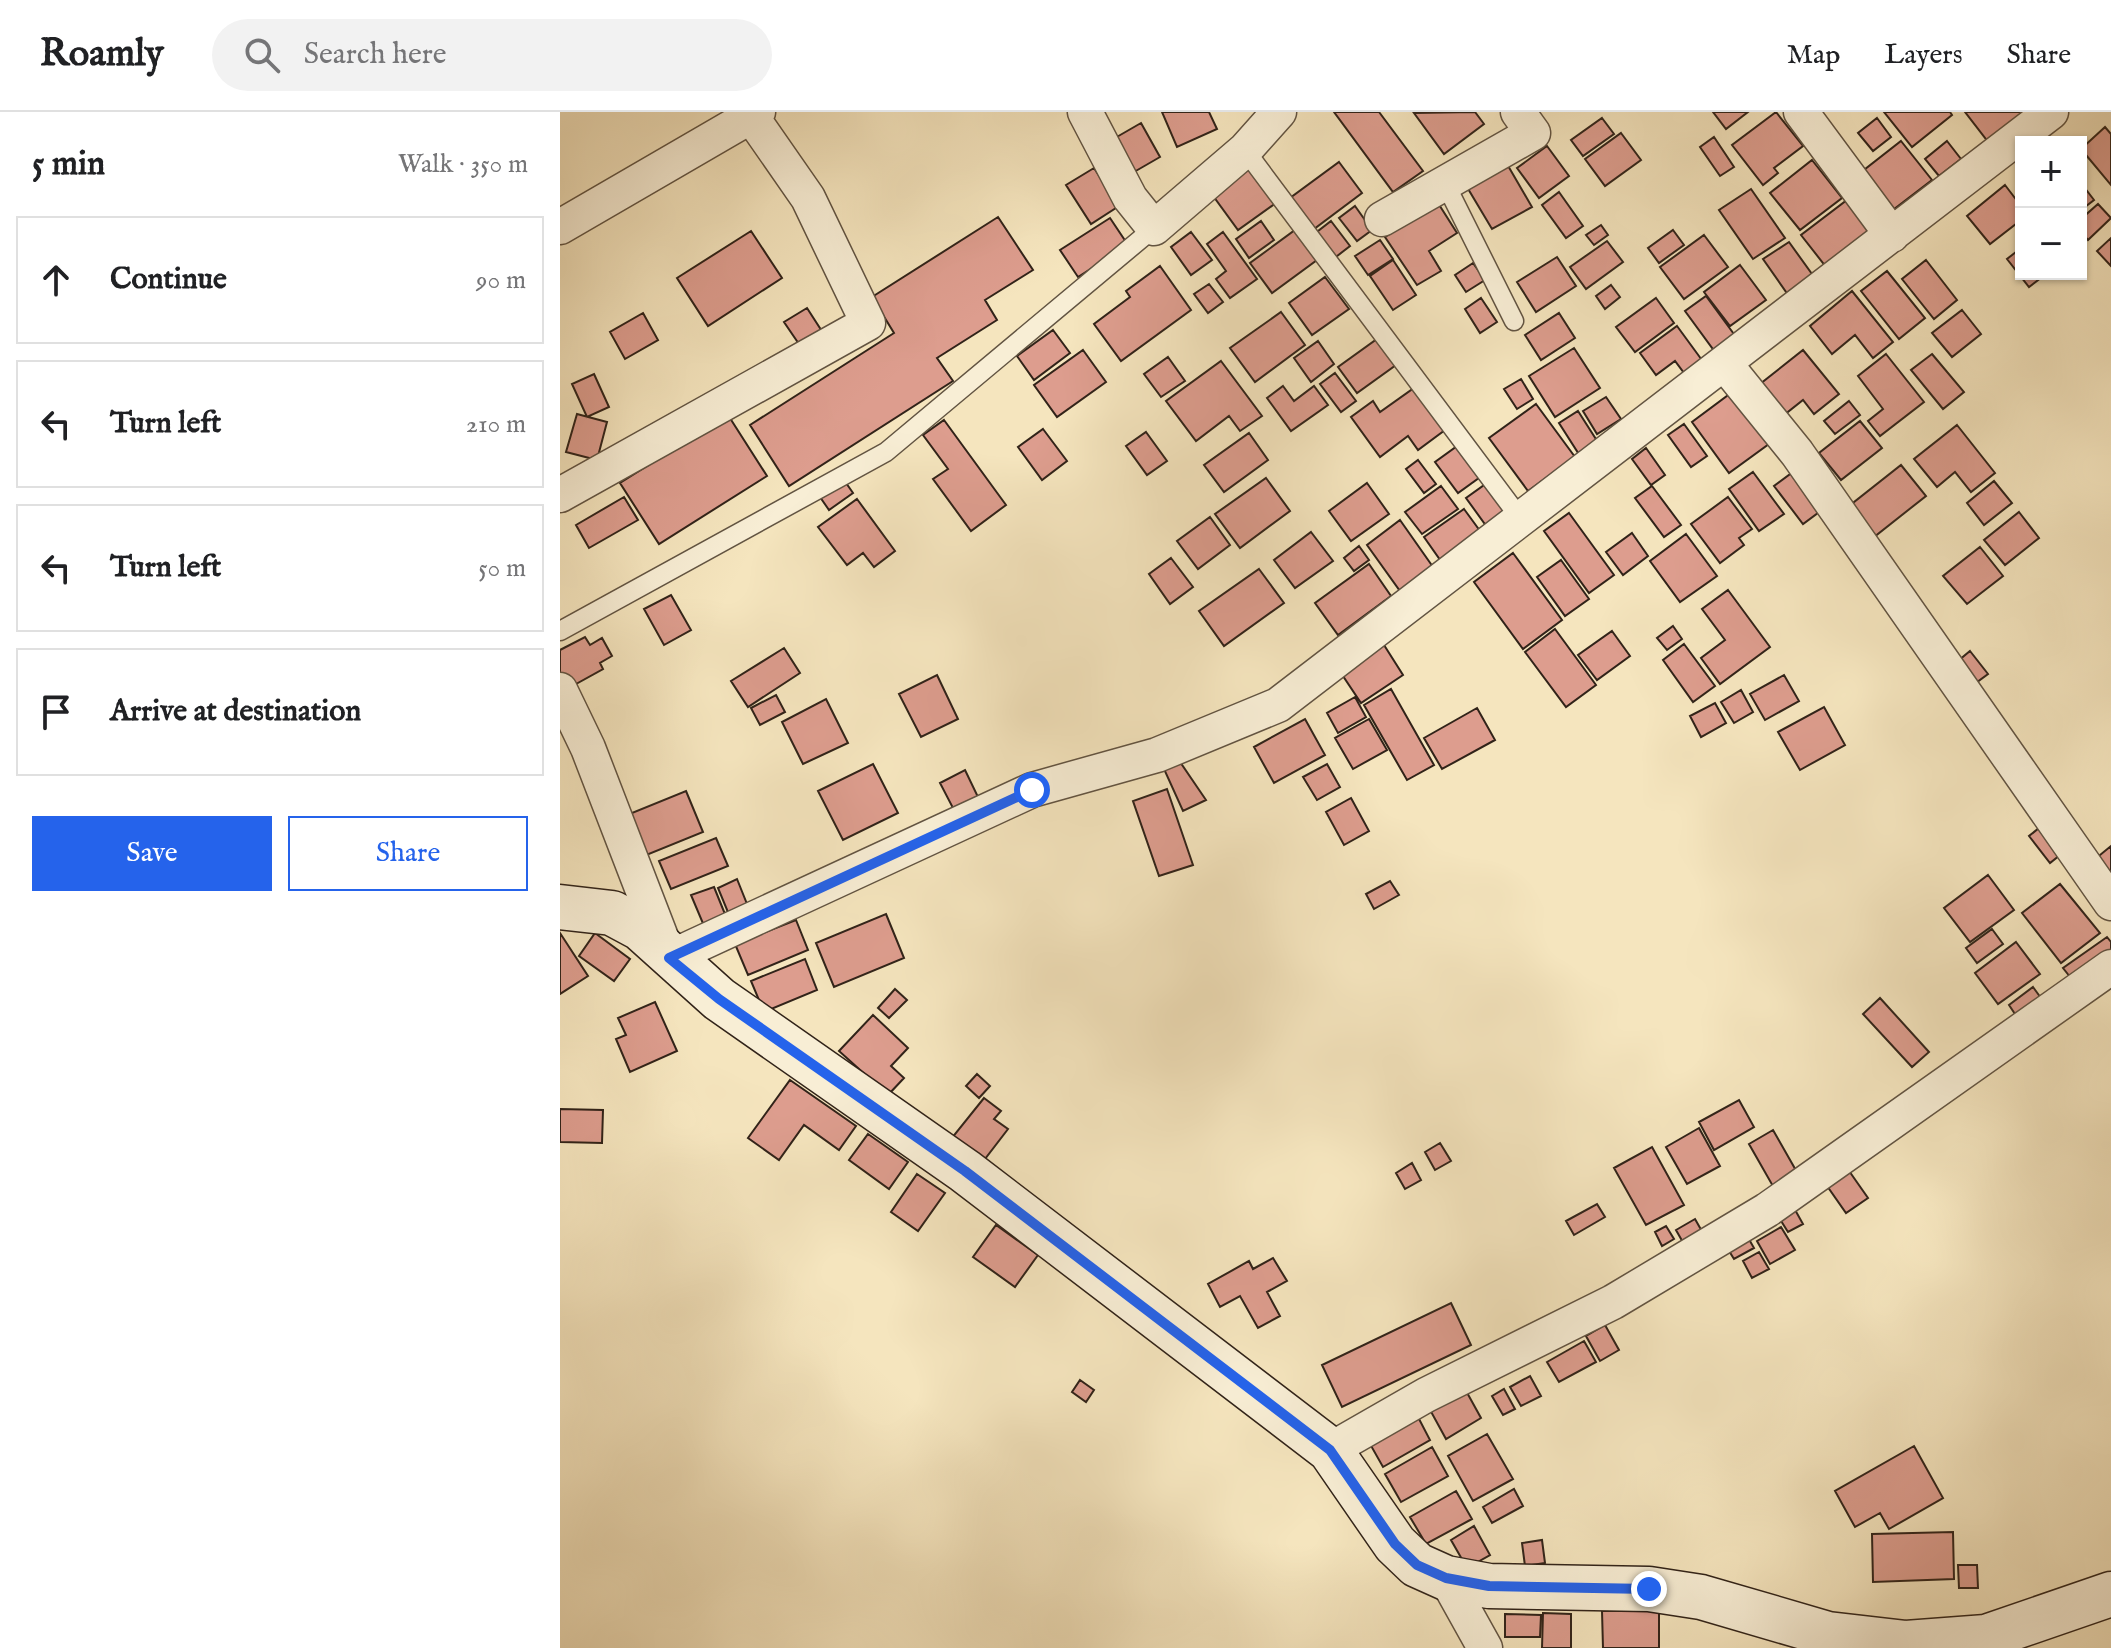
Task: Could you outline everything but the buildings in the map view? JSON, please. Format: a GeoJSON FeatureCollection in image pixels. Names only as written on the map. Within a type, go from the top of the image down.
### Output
{"type":"FeatureCollection","features":[{"type":"Feature","properties":{"kind":"street"},"geometry":{"type":"LineString","coordinates":[[1085,112],[1130,198],[1154,228],[1245,150],[1279,112]]}},
{"type":"Feature","properties":{"kind":"street"},"geometry":{"type":"LineString","coordinates":[[1382,219],[1533,133],[1518,112]]}},
{"type":"Feature","properties":{"kind":"street"},"geometry":{"type":"LineString","coordinates":[[1801,112],[1892,235]]}},
{"type":"Feature","properties":{"kind":"street"},"geometry":{"type":"LineString","coordinates":[[669,958],[1032,790],[1157,755],[1278,705],[2051,112]]}},
{"type":"Feature","properties":{"kind":"street"},"geometry":{"type":"LineString","coordinates":[[560,227],[754,114],[808,198],[868,323],[560,495]]}},
{"type":"Feature","properties":{"kind":"street"},"geometry":{"type":"LineString","coordinates":[[1725,364],[1805,465],[2111,903]]}},
{"type":"Feature","properties":{"kind":"street"},"geometry":{"type":"LineString","coordinates":[[560,690],[588,748],[669,958]]}},
{"type":"Feature","properties":{"kind":"street"},"geometry":{"type":"LineString","coordinates":[[560,907],[612,913],[640,928],[669,958],[719,999],[965,1171],[1330,1450],[1395,1544],[1417,1565],[1446,1578],[1489,1586],[1649,1589],[1701,1597],[1828,1634],[1906,1643],[1986,1637],[2111,1594]]}},
{"type":"Feature","properties":{"kind":"street"},"geometry":{"type":"LineString","coordinates":[[1330,1450],[1426,1395],[1613,1302],[1767,1210],[2111,967]]}},
{"type":"Feature","properties":{"kind":"street"},"geometry":{"type":"LineString","coordinates":[[1446,1578],[1485,1648]]}},
{"type":"Feature","properties":{"kind":"lane"},"geometry":{"type":"LineString","coordinates":[[1245,150],[1520,518]]}},
{"type":"Feature","properties":{"kind":"lane"},"geometry":{"type":"LineString","coordinates":[[1445,183],[1514,321]]}},
{"type":"Feature","properties":{"kind":"lane"},"geometry":{"type":"LineString","coordinates":[[560,631],[886,452],[1154,228]]}},
{"type":"Feature","properties":{"kind":"route"},"geometry":{"type":"LineString","coordinates":[[1032,790],[669,958],[719,999],[965,1171],[1330,1450],[1395,1544],[1417,1565],[1446,1578],[1489,1586],[1649,1589]]}}]}
